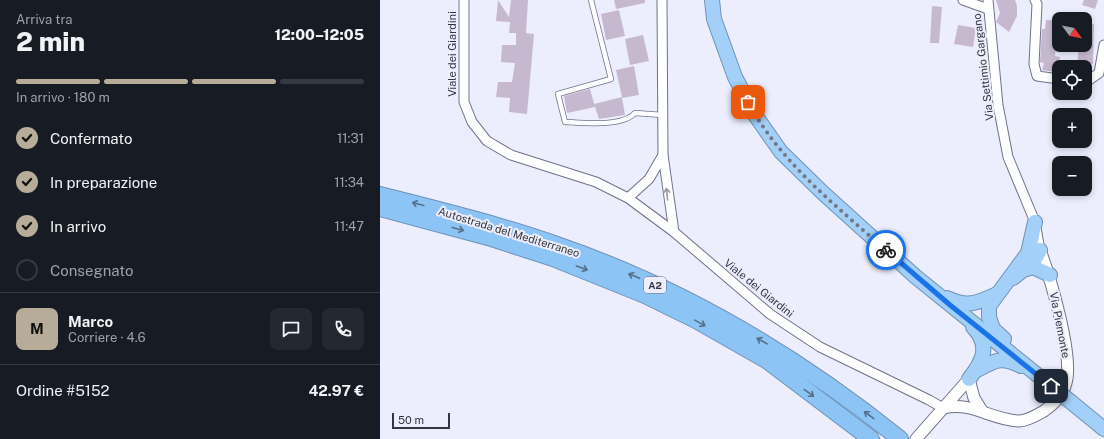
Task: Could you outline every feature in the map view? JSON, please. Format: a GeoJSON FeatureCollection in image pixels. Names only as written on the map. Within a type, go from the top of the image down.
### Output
{"type":"FeatureCollection","features":[{"type":"Feature","properties":{"kind":"highway"},"geometry":{"type":"LineString","coordinates":[[712,0],[714,19],[735,77],[755,115],[781,152],[823,193],[916,277],[1104,429]]}},
{"type":"Feature","properties":{"kind":"highway","name":"Autostrada del Mediterraneo"},"geometry":{"type":"LineString","coordinates":[[380,195],[491,224],[557,244],[650,283],[701,307],[774,348],[824,381],[900,439]]}},
{"type":"Feature","properties":{"kind":"highway","name":"Autostrada del Mediterraneo"},"geometry":{"type":"LineString","coordinates":[[380,208],[488,237],[553,258],[645,295],[696,320],[768,361],[871,439]]}},
{"type":"Feature","properties":{"kind":"highway"},"geometry":{"type":"LineString","coordinates":[[1010,280],[1034,261],[1034,222]]}},
{"type":"Feature","properties":{"kind":"highway"},"geometry":{"type":"LineString","coordinates":[[1034,252],[989,306],[989,317],[993,329],[1035,367],[1040,376]]}},
{"type":"Feature","properties":{"kind":"highway"},"geometry":{"type":"LineString","coordinates":[[1023,270],[1033,267],[1050,275]]}},
{"type":"Feature","properties":{"kind":"highway"},"geometry":{"type":"LineString","coordinates":[[916,277],[948,298],[962,304],[973,304],[999,293]]}},
{"type":"Feature","properties":{"kind":"highway"},"geometry":{"type":"LineString","coordinates":[[950,305],[981,336],[983,357],[973,375]]}},
{"type":"Feature","properties":{"kind":"highway"},"geometry":{"type":"LineString","coordinates":[[973,375],[996,359],[1008,360],[1051,386]]}},
{"type":"Feature","properties":{"kind":"highway"},"geometry":{"type":"LineString","coordinates":[[831,408],[846,427],[861,439]]}},
{"type":"Feature","properties":{"kind":"street","name":"Viale dei Giardini"},"geometry":{"type":"LineString","coordinates":[[464,0],[464,102],[472,122],[487,141],[511,155],[596,182],[628,198],[674,232],[770,314],[820,348],[943,408]]}},
{"type":"Feature","properties":{"kind":"street"},"geometry":{"type":"LineString","coordinates":[[662,0],[663,155],[674,232]]}},
{"type":"Feature","properties":{"kind":"street"},"geometry":{"type":"LineString","coordinates":[[963,0],[988,4]]}},
{"type":"Feature","properties":{"kind":"street"},"geometry":{"type":"LineString","coordinates":[[1035,0],[1037,4],[1034,64],[1038,76],[1052,78]]}},
{"type":"Feature","properties":{"kind":"street","name":"Via Settimio Gargano"},"geometry":{"type":"LineString","coordinates":[[988,4],[998,105],[1008,157],[1034,222]]}},
{"type":"Feature","properties":{"kind":"street"},"geometry":{"type":"LineString","coordinates":[[1092,78],[1099,73],[1104,45]]}},
{"type":"Feature","properties":{"kind":"street"},"geometry":{"type":"LineString","coordinates":[[628,198],[649,179],[663,155]]}},
{"type":"Feature","properties":{"kind":"street","name":"Via Piemonte"},"geometry":{"type":"LineString","coordinates":[[943,408],[966,406],[997,418],[1021,421],[1038,415],[1058,400],[1066,383],[1068,365],[1050,275],[1034,252]]}},
{"type":"Feature","properties":{"kind":"street"},"geometry":{"type":"LineString","coordinates":[[919,436],[973,375]]}},
{"type":"Feature","properties":{"kind":"street"},"geometry":{"type":"LineString","coordinates":[[973,375],[974,398],[982,411]]}},
{"type":"Feature","properties":{"kind":"street"},"geometry":{"type":"LineString","coordinates":[[959,391],[974,398]]}},
{"type":"Feature","properties":{"kind":"street"},"geometry":{"type":"LineString","coordinates":[[959,391],[966,406]]}},
{"type":"Feature","properties":{"kind":"lane"},"geometry":{"type":"LineString","coordinates":[[591,0],[610,79],[558,94],[565,122],[599,123],[630,118],[635,113],[663,115]]}},
{"type":"Feature","properties":{"kind":"building"},"geometry":{"type":"Polygon","coordinates":[[[498,0],[509,17],[511,0],[528,0],[526,33],[534,34],[527,114],[509,112],[510,98],[496,97],[498,82],[512,82],[515,63],[501,62],[502,45],[516,45],[516,33],[509,33],[510,22],[496,21],[498,0]]]}},
{"type":"Feature","properties":{"kind":"building"},"geometry":{"type":"Polygon","coordinates":[[[614,0],[645,0],[645,3],[616,9],[614,0]]]}},
{"type":"Feature","properties":{"kind":"building"},"geometry":{"type":"Polygon","coordinates":[[[996,0],[1015,0],[1017,6],[1017,16],[1009,32],[996,22],[1000,13],[996,0]]]}},
{"type":"Feature","properties":{"kind":"building"},"geometry":{"type":"Polygon","coordinates":[[[1084,0],[1098,0],[1095,9],[1082,5],[1084,0]]]}},
{"type":"Feature","properties":{"kind":"building"},"geometry":{"type":"Polygon","coordinates":[[[932,6],[942,7],[939,43],[930,43],[932,6]]]}},
{"type":"Feature","properties":{"kind":"building"},"geometry":{"type":"Polygon","coordinates":[[[619,10],[625,36],[606,40],[601,14],[619,10]]]}},
{"type":"Feature","properties":{"kind":"building"},"geometry":{"type":"Polygon","coordinates":[[[1046,20],[1052,20],[1052,52],[1055,52],[1055,56],[1060,57],[1060,60],[1052,60],[1052,72],[1042,70],[1044,63],[1040,62],[1042,29],[1045,29],[1046,20]]]}},
{"type":"Feature","properties":{"kind":"building"},"geometry":{"type":"Polygon","coordinates":[[[1092,24],[1094,24],[1093,64],[1092,60],[1078,60],[1078,52],[1092,52],[1092,24]]]}},
{"type":"Feature","properties":{"kind":"building"},"geometry":{"type":"Polygon","coordinates":[[[958,25],[976,28],[973,47],[954,44],[958,25]]]}},
{"type":"Feature","properties":{"kind":"building"},"geometry":{"type":"Polygon","coordinates":[[[643,35],[649,61],[630,65],[625,39],[643,35]]]}},
{"type":"Feature","properties":{"kind":"building"},"geometry":{"type":"Polygon","coordinates":[[[634,66],[639,95],[622,98],[625,115],[599,119],[594,104],[622,97],[616,70],[634,66]]]}},
{"type":"Feature","properties":{"kind":"building"},"geometry":{"type":"Polygon","coordinates":[[[590,89],[595,107],[567,113],[564,96],[590,89]]]}},
{"type":"Feature","properties":{"kind":"way so far"},"geometry":{"type":"LineString","coordinates":[[748,102],[755,115],[781,152],[823,193],[886,250]]}},
{"type":"Feature","properties":{"kind":"route"},"geometry":{"type":"LineString","coordinates":[[886,250],[916,277],[1051,386]]}}]}
